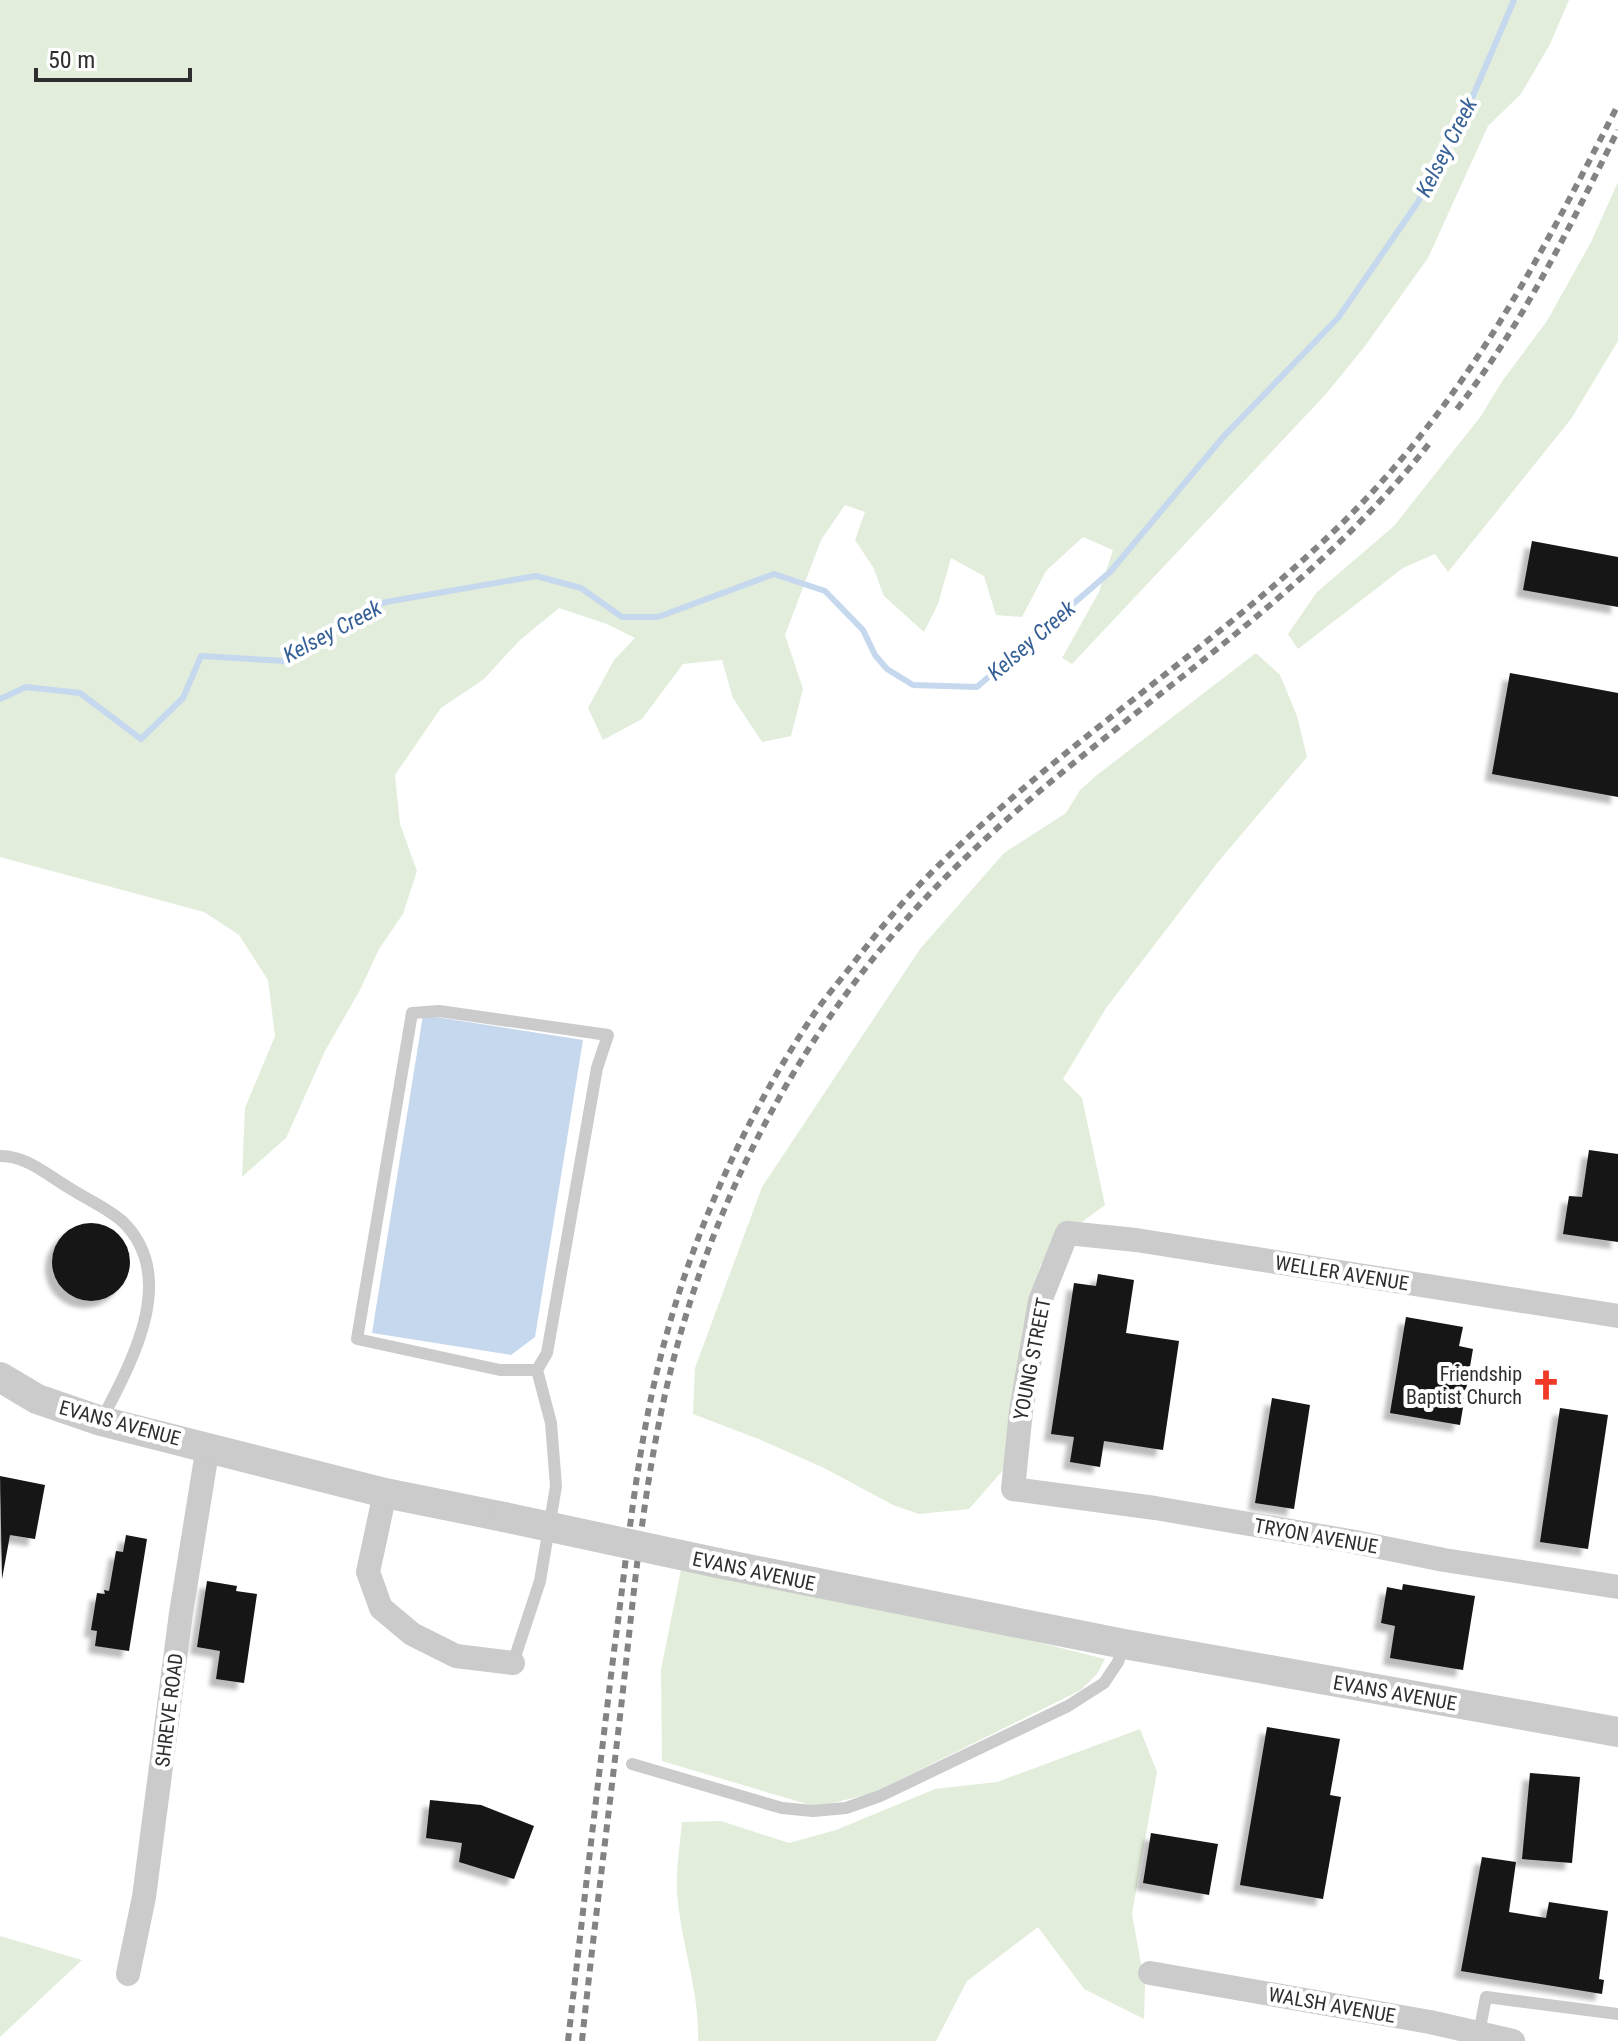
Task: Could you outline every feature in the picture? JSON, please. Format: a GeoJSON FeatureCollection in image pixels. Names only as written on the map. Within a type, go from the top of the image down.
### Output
{"type":"FeatureCollection","features":[{"type":"Feature","properties":{"kind":"street","name":"WELLER AVENUE"},"geometry":{"type":"LineString","coordinates":[[1067,1233],[1136,1240],[1618,1316]]}},
{"type":"Feature","properties":{"kind":"street","name":"YOUNG STREET"},"geometry":{"type":"LineString","coordinates":[[1013,1489],[1021,1411],[1040,1301],[1067,1233]]}},
{"type":"Feature","properties":{"kind":"street","name":"EVANS AVENUE"},"geometry":{"type":"LineString","coordinates":[[0,1377],[37,1399],[101,1421],[385,1493],[855,1592],[1124,1644],[1618,1732]]}},
{"type":"Feature","properties":{"kind":"street","name":"SHREVE ROAD"},"geometry":{"type":"LineString","coordinates":[[128,1974],[144,1897],[181,1613],[208,1446]]}},
{"type":"Feature","properties":{"kind":"street","name":"TRYON AVENUE"},"geometry":{"type":"LineString","coordinates":[[1013,1489],[1155,1508],[1444,1560],[1618,1587]]}},
{"type":"Feature","properties":{"kind":"street"},"geometry":{"type":"LineString","coordinates":[[385,1493],[368,1572],[381,1608],[412,1634],[456,1656],[513,1663]]}},
{"type":"Feature","properties":{"kind":"street","name":"WALSH AVENUE"},"geometry":{"type":"LineString","coordinates":[[1150,1973],[1430,2022],[1513,2041]]}},
{"type":"Feature","properties":{"kind":"lane"},"geometry":{"type":"LineString","coordinates":[[513,1663],[540,1581],[556,1486],[551,1423],[537,1370],[547,1353],[597,1068],[608,1035],[439,1011],[412,1013],[357,1339],[500,1370],[537,1370]]}},
{"type":"Feature","properties":{"kind":"lane"},"geometry":{"type":"LineString","coordinates":[[0,1156],[21,1159],[121,1220],[141,1244],[148,1274],[146,1318],[137,1351],[101,1421]]}},
{"type":"Feature","properties":{"kind":"lane"},"geometry":{"type":"LineString","coordinates":[[632,1764],[782,1808],[813,1811],[846,1808],[880,1796],[1068,1706],[1104,1683],[1118,1662],[1124,1644]]}},
{"type":"Feature","properties":{"kind":"lane"},"geometry":{"type":"LineString","coordinates":[[1479,2033],[1486,1997],[1618,2014]]}},
{"type":"Feature","properties":{"kind":"green space"},"geometry":{"type":"Polygon","coordinates":[[[0,0],[1569,0],[1550,44],[1521,94],[1488,126],[1428,258],[1365,346],[1326,394],[1072,664],[1062,658],[1099,592],[1113,550],[1083,537],[1046,571],[1022,617],[996,615],[984,576],[951,558],[938,604],[924,632],[884,596],[873,567],[855,540],[865,512],[845,505],[821,540],[785,635],[803,689],[791,736],[762,742],[733,698],[722,660],[683,664],[642,719],[603,740],[588,708],[614,660],[635,638],[607,624],[559,608],[520,640],[484,679],[441,708],[395,775],[400,824],[417,871],[403,914],[379,949],[325,1051],[286,1138],[242,1177],[245,1108],[275,1036],[268,980],[239,935],[204,912],[0,857],[0,0]]]}},
{"type":"Feature","properties":{"kind":"green space"},"geometry":{"type":"Polygon","coordinates":[[[1618,182],[1618,341],[1571,419],[1448,572],[1435,554],[1403,568],[1298,649],[1288,634],[1317,592],[1394,526],[1481,416],[1503,380],[1547,321],[1591,242],[1618,182]]]}},
{"type":"Feature","properties":{"kind":"green space"},"geometry":{"type":"Polygon","coordinates":[[[1256,653],[1280,675],[1297,716],[1307,757],[1218,862],[1106,1008],[1063,1079],[1082,1098],[1105,1205],[1067,1233],[1040,1266],[1020,1355],[1012,1460],[969,1509],[919,1514],[893,1505],[824,1468],[761,1440],[693,1414],[695,1368],[762,1187],[920,949],[1004,853],[1066,813],[1080,790],[1097,775],[1256,653]]]}},
{"type":"Feature","properties":{"kind":"green space"},"geometry":{"type":"Polygon","coordinates":[[[682,1565],[1009,1635],[1105,1659],[1097,1674],[1081,1690],[873,1793],[817,1807],[662,1761],[661,1670],[682,1565]]]}},
{"type":"Feature","properties":{"kind":"green space"},"geometry":{"type":"Polygon","coordinates":[[[1140,1729],[1157,1772],[1132,1914],[1145,1986],[1144,2019],[1084,1989],[1038,1927],[967,1981],[936,2041],[698,2041],[696,2003],[677,1891],[682,1822],[721,1821],[789,1843],[836,1830],[935,1789],[997,1782],[1140,1729]]]}},
{"type":"Feature","properties":{"kind":"green space"},"geometry":{"type":"Polygon","coordinates":[[[0,1936],[82,1960],[0,2037],[0,1936]]]}},
{"type":"Feature","properties":{"kind":"water"},"geometry":{"type":"Polygon","coordinates":[[[423,1015],[583,1040],[535,1337],[511,1355],[372,1333],[423,1015]]]}},
{"type":"Feature","properties":{"kind":"building"},"geometry":{"type":"Polygon","coordinates":[[[1532,541],[1618,557],[1618,607],[1523,590],[1532,541]]]}},
{"type":"Feature","properties":{"kind":"building"},"geometry":{"type":"Polygon","coordinates":[[[1510,673],[1618,693],[1618,797],[1492,774],[1510,673]]]}},
{"type":"Feature","properties":{"kind":"building"},"geometry":{"type":"Polygon","coordinates":[[[1589,1150],[1618,1154],[1618,1242],[1563,1234],[1569,1196],[1582,1197],[1589,1150]]]}},
{"type":"Feature","properties":{"kind":"building"},"geometry":{"type":"Polygon","coordinates":[[[91,1223],[106,1226],[119,1234],[127,1247],[130,1262],[127,1277],[119,1290],[106,1298],[91,1301],[76,1298],[63,1290],[55,1277],[52,1262],[55,1247],[63,1234],[76,1226],[91,1223]]]}},
{"type":"Feature","properties":{"kind":"building"},"geometry":{"type":"Polygon","coordinates":[[[1098,1274],[1134,1280],[1126,1333],[1179,1341],[1163,1450],[1104,1441],[1100,1467],[1070,1462],[1074,1437],[1051,1434],[1074,1283],[1096,1286],[1098,1274]]]}},
{"type":"Feature","properties":{"kind":"building"},"geometry":{"type":"Polygon","coordinates":[[[1406,1317],[1463,1327],[1459,1346],[1473,1349],[1460,1425],[1390,1413],[1406,1317]]]}},
{"type":"Feature","properties":{"kind":"building"},"geometry":{"type":"Polygon","coordinates":[[[1272,1398],[1310,1405],[1294,1509],[1255,1503],[1272,1398]]]}},
{"type":"Feature","properties":{"kind":"building"},"geometry":{"type":"Polygon","coordinates":[[[1560,1408],[1608,1415],[1588,1549],[1540,1542],[1560,1408]]]}},
{"type":"Feature","properties":{"kind":"building"},"geometry":{"type":"Polygon","coordinates":[[[0,1476],[45,1485],[35,1539],[10,1535],[2,1579],[0,1476]]]}},
{"type":"Feature","properties":{"kind":"building"},"geometry":{"type":"Polygon","coordinates":[[[126,1535],[147,1539],[129,1651],[95,1646],[97,1631],[91,1630],[97,1593],[109,1591],[116,1551],[123,1552],[126,1535]]]}},
{"type":"Feature","properties":{"kind":"building"},"geometry":{"type":"Polygon","coordinates":[[[207,1581],[237,1586],[236,1591],[257,1594],[244,1683],[216,1679],[220,1651],[197,1647],[207,1581]]]}},
{"type":"Feature","properties":{"kind":"building"},"geometry":{"type":"Polygon","coordinates":[[[1403,1584],[1475,1596],[1463,1670],[1390,1658],[1395,1626],[1381,1623],[1387,1587],[1402,1590],[1403,1584]]]}},
{"type":"Feature","properties":{"kind":"building"},"geometry":{"type":"Polygon","coordinates":[[[1267,1727],[1340,1739],[1330,1795],[1341,1797],[1323,1899],[1240,1885],[1267,1727]]]}},
{"type":"Feature","properties":{"kind":"building"},"geometry":{"type":"Polygon","coordinates":[[[1530,1773],[1580,1777],[1572,1863],[1522,1859],[1530,1773]]]}},
{"type":"Feature","properties":{"kind":"building"},"geometry":{"type":"Polygon","coordinates":[[[430,1800],[481,1805],[534,1826],[514,1879],[459,1862],[462,1843],[426,1838],[430,1800]]]}},
{"type":"Feature","properties":{"kind":"building"},"geometry":{"type":"Polygon","coordinates":[[[1151,1833],[1218,1844],[1209,1895],[1143,1883],[1151,1833]]]}},
{"type":"Feature","properties":{"kind":"building"},"geometry":{"type":"Polygon","coordinates":[[[1482,1857],[1516,1862],[1509,1912],[1546,1918],[1549,1902],[1608,1911],[1599,1979],[1604,1980],[1602,1994],[1461,1971],[1482,1857]]]}},
{"type":"Feature","properties":{"kind":"waterway","name":"Kelsey Creek"},"geometry":{"type":"LineString","coordinates":[[0,699],[26,687],[80,693],[141,739],[183,698],[201,656],[284,661],[335,625],[386,602],[536,576],[581,588],[622,617],[658,617],[774,574],[825,591],[863,630],[875,655],[887,669],[913,685],[977,687],[1110,572],[1224,436],[1338,318],[1418,202],[1466,112],[1514,0]]}},
{"type":"Feature","properties":{"kind":"railway"},"geometry":{"type":"LineString","coordinates":[[568,2041],[631,1515],[655,1379],[686,1271],[728,1167],[753,1117],[820,1006],[888,920],[927,877],[1024,787],[1282,579],[1378,486],[1459,385],[1494,332],[1557,222],[1618,105]]}},
{"type":"Feature","properties":{"kind":"railway"},"geometry":{"type":"LineString","coordinates":[[1457,409],[1524,309],[1618,130]]}},
{"type":"Feature","properties":{"kind":"railway"},"geometry":{"type":"LineString","coordinates":[[582,2041],[637,1566],[657,1433],[675,1352],[700,1274],[730,1197],[765,1123],[807,1052],[853,984],[906,920],[963,860],[1021,807],[1266,608],[1325,556],[1381,500],[1432,440]]}},
{"type":"Feature","properties":{"kind":"place","name":"Friendship Baptist Church"},"geometry":{"type":"Point","coordinates":[1546,1385]}}]}
